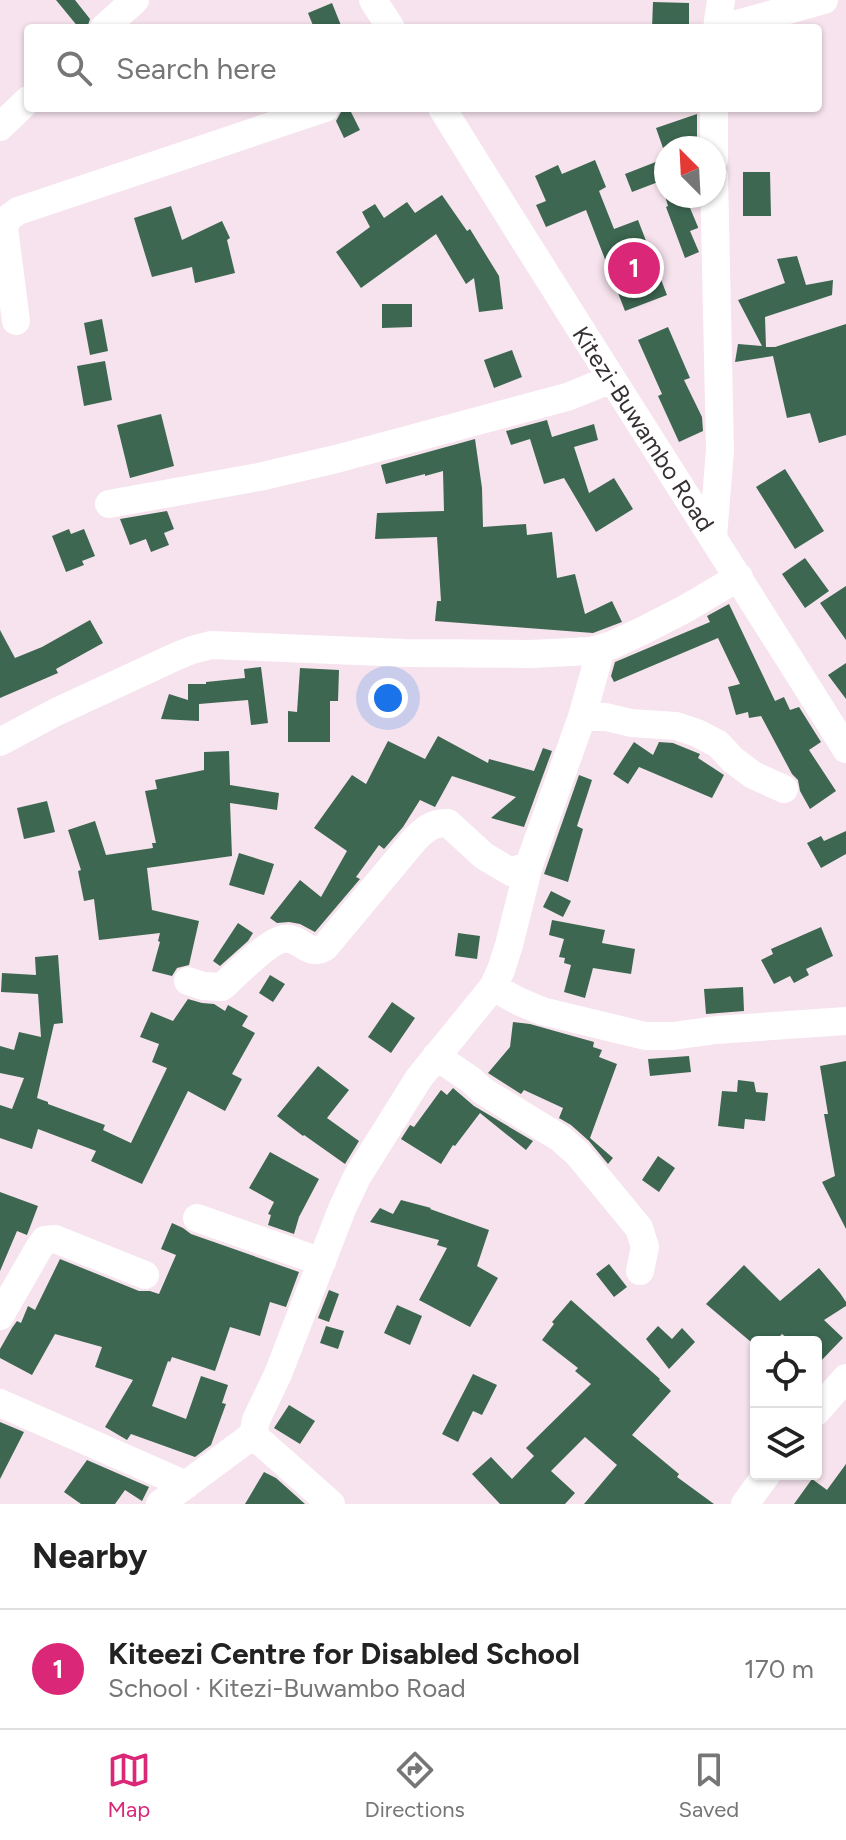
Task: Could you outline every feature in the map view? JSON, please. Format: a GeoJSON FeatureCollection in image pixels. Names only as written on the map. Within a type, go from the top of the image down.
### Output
{"type":"FeatureCollection","features":[{"type":"Feature","properties":{"kind":"street"},"geometry":{"type":"LineString","coordinates":[[108,24],[135,0]]}},
{"type":"Feature","properties":{"kind":"street"},"geometry":{"type":"LineString","coordinates":[[373,0],[388,24]]}},
{"type":"Feature","properties":{"kind":"street"},"geometry":{"type":"LineString","coordinates":[[718,24],[721,0]]}},
{"type":"Feature","properties":{"kind":"street"},"geometry":{"type":"LineString","coordinates":[[737,24],[824,0]]}},
{"type":"Feature","properties":{"kind":"street"},"geometry":{"type":"LineString","coordinates":[[0,127],[24,104]]}},
{"type":"Feature","properties":{"kind":"street"},"geometry":{"type":"LineString","coordinates":[[16,321],[4,228],[7,219],[18,211],[313,112]]}},
{"type":"Feature","properties":{"kind":"street","name":"Kitezi-Buwambo Road"},"geometry":{"type":"LineString","coordinates":[[444,112],[565,307],[842,732]]}},
{"type":"Feature","properties":{"kind":"street"},"geometry":{"type":"LineString","coordinates":[[714,112],[714,136]]}},
{"type":"Feature","properties":{"kind":"street"},"geometry":{"type":"LineString","coordinates":[[713,536],[720,450],[715,208]]}},
{"type":"Feature","properties":{"kind":"street"},"geometry":{"type":"LineString","coordinates":[[109,504],[259,477],[336,459],[567,397],[612,379]]}},
{"type":"Feature","properties":{"kind":"street"},"geometry":{"type":"LineString","coordinates":[[0,742],[56,712],[164,662],[211,645],[405,653],[530,654],[601,649],[675,615],[739,577]]}},
{"type":"Feature","properties":{"kind":"street"},"geometry":{"type":"LineString","coordinates":[[160,1504],[253,1435],[256,1420],[278,1374],[357,1177],[419,1078],[493,987],[509,945],[529,865],[582,717],[601,649]]}},
{"type":"Feature","properties":{"kind":"street"},"geometry":{"type":"LineString","coordinates":[[582,717],[676,726],[697,733],[718,744],[753,775],[784,789]]}},
{"type":"Feature","properties":{"kind":"street"},"geometry":{"type":"LineString","coordinates":[[188,981],[222,987],[268,947],[284,939],[301,943],[313,951],[325,947],[415,839],[436,823],[448,823],[484,856],[511,872],[529,865]]}},
{"type":"Feature","properties":{"kind":"street"},"geometry":{"type":"LineString","coordinates":[[493,987],[542,1011],[645,1036],[846,1021]]}},
{"type":"Feature","properties":{"kind":"street"},"geometry":{"type":"LineString","coordinates":[[436,1056],[483,1091],[560,1138],[578,1154],[639,1228],[645,1247],[640,1271]]}},
{"type":"Feature","properties":{"kind":"street"},"geometry":{"type":"LineString","coordinates":[[197,1218],[322,1262]]}},
{"type":"Feature","properties":{"kind":"street"},"geometry":{"type":"LineString","coordinates":[[0,1316],[45,1240],[55,1239],[145,1275]]}},
{"type":"Feature","properties":{"kind":"street"},"geometry":{"type":"LineString","coordinates":[[820,1408],[846,1378]]}},
{"type":"Feature","properties":{"kind":"street"},"geometry":{"type":"LineString","coordinates":[[0,1403],[186,1485]]}},
{"type":"Feature","properties":{"kind":"street"},"geometry":{"type":"LineString","coordinates":[[253,1435],[331,1504]]}},
{"type":"Feature","properties":{"kind":"street"},"geometry":{"type":"LineString","coordinates":[[745,1504],[763,1480]]}},
{"type":"Feature","properties":{"kind":"building"},"geometry":{"type":"Polygon","coordinates":[[[56,0],[75,0],[90,19],[88,24],[76,24],[56,0]]]}},
{"type":"Feature","properties":{"kind":"building"},"geometry":{"type":"Polygon","coordinates":[[[653,2],[689,3],[689,24],[652,24],[653,2]]]}},
{"type":"Feature","properties":{"kind":"building"},"geometry":{"type":"Polygon","coordinates":[[[332,3],[340,24],[312,24],[308,13],[332,3]]]}},
{"type":"Feature","properties":{"kind":"building"},"geometry":{"type":"Polygon","coordinates":[[[341,112],[351,112],[360,130],[344,138],[336,121],[341,112]]]}},
{"type":"Feature","properties":{"kind":"building"},"geometry":{"type":"Polygon","coordinates":[[[697,114],[697,136],[659,136],[656,128],[697,114]]]}},
{"type":"Feature","properties":{"kind":"building"},"geometry":{"type":"Polygon","coordinates":[[[595,160],[606,187],[599,191],[614,229],[638,220],[667,295],[625,311],[586,210],[546,227],[536,205],[546,201],[535,176],[558,165],[562,174],[595,160]]]}},
{"type":"Feature","properties":{"kind":"building"},"geometry":{"type":"Polygon","coordinates":[[[654,163],[654,184],[632,192],[625,174],[654,163]]]}},
{"type":"Feature","properties":{"kind":"building"},"geometry":{"type":"Polygon","coordinates":[[[743,172],[770,172],[771,216],[743,216],[743,172]]]}},
{"type":"Feature","properties":{"kind":"building"},"geometry":{"type":"Polygon","coordinates":[[[442,195],[467,231],[470,229],[499,276],[503,309],[479,312],[474,278],[466,284],[436,234],[361,288],[336,252],[370,227],[362,212],[375,204],[384,218],[407,202],[415,213],[442,195]]]}},
{"type":"Feature","properties":{"kind":"building"},"geometry":{"type":"Polygon","coordinates":[[[171,206],[182,240],[222,221],[230,238],[227,240],[235,273],[195,283],[192,267],[152,277],[134,218],[171,206]]]}},
{"type":"Feature","properties":{"kind":"building"},"geometry":{"type":"Polygon","coordinates":[[[666,208],[690,208],[698,227],[690,231],[699,252],[685,258],[666,208]]]}},
{"type":"Feature","properties":{"kind":"building"},"geometry":{"type":"Polygon","coordinates":[[[797,256],[806,285],[833,280],[832,295],[765,317],[766,347],[775,347],[846,324],[846,435],[819,443],[810,413],[787,418],[773,356],[735,362],[738,344],[762,346],[738,300],[785,283],[777,259],[797,256]]]}},
{"type":"Feature","properties":{"kind":"building"},"geometry":{"type":"Polygon","coordinates":[[[382,304],[412,304],[412,327],[382,328],[382,304]]]}},
{"type":"Feature","properties":{"kind":"building"},"geometry":{"type":"Polygon","coordinates":[[[102,319],[108,351],[90,355],[84,323],[102,319]]]}},
{"type":"Feature","properties":{"kind":"building"},"geometry":{"type":"Polygon","coordinates":[[[668,327],[690,378],[684,380],[702,417],[703,431],[679,442],[638,340],[668,327]]]}},
{"type":"Feature","properties":{"kind":"building"},"geometry":{"type":"Polygon","coordinates":[[[512,350],[522,377],[494,388],[484,360],[512,350]]]}},
{"type":"Feature","properties":{"kind":"building"},"geometry":{"type":"Polygon","coordinates":[[[105,361],[112,400],[84,406],[77,366],[105,361]]]}},
{"type":"Feature","properties":{"kind":"building"},"geometry":{"type":"Polygon","coordinates":[[[161,414],[174,466],[130,478],[117,425],[161,414]]]}},
{"type":"Feature","properties":{"kind":"building"},"geometry":{"type":"Polygon","coordinates":[[[547,420],[552,437],[594,424],[598,440],[574,447],[589,493],[614,478],[633,509],[596,532],[564,478],[544,484],[530,439],[511,445],[506,431],[547,420]]]}},
{"type":"Feature","properties":{"kind":"building"},"geometry":{"type":"Polygon","coordinates":[[[475,439],[482,488],[483,527],[526,524],[527,535],[552,532],[557,578],[575,574],[585,614],[612,601],[622,622],[593,633],[435,621],[437,601],[441,601],[437,537],[375,539],[377,513],[444,511],[443,471],[386,484],[381,465],[475,439]]]}},
{"type":"Feature","properties":{"kind":"building"},"geometry":{"type":"Polygon","coordinates":[[[785,469],[824,531],[795,549],[756,487],[785,469]]]}},
{"type":"Feature","properties":{"kind":"building"},"geometry":{"type":"Polygon","coordinates":[[[167,511],[174,529],[164,533],[169,545],[151,552],[146,539],[130,545],[120,519],[167,511]]]}},
{"type":"Feature","properties":{"kind":"building"},"geometry":{"type":"Polygon","coordinates":[[[69,529],[71,534],[84,529],[95,556],[82,561],[84,565],[66,572],[52,536],[69,529]]]}},
{"type":"Feature","properties":{"kind":"building"},"geometry":{"type":"Polygon","coordinates":[[[805,558],[829,591],[805,608],[782,574],[805,558]]]}},
{"type":"Feature","properties":{"kind":"building"},"geometry":{"type":"Polygon","coordinates":[[[846,586],[846,640],[820,603],[846,586]]]}},
{"type":"Feature","properties":{"kind":"building"},"geometry":{"type":"Polygon","coordinates":[[[729,604],[775,701],[784,697],[790,710],[799,707],[821,742],[809,750],[836,791],[810,809],[798,780],[761,716],[749,718],[748,712],[736,715],[728,687],[740,684],[718,638],[614,682],[611,676],[615,662],[710,622],[707,616],[729,604]]]}},
{"type":"Feature","properties":{"kind":"building"},"geometry":{"type":"Polygon","coordinates":[[[90,620],[103,643],[56,669],[58,673],[0,698],[0,630],[15,658],[90,620]]]}},
{"type":"Feature","properties":{"kind":"building"},"geometry":{"type":"Polygon","coordinates":[[[846,663],[846,699],[828,675],[846,663]]]}},
{"type":"Feature","properties":{"kind":"building"},"geometry":{"type":"Polygon","coordinates":[[[261,667],[268,723],[251,725],[248,700],[199,704],[199,721],[161,719],[169,694],[188,700],[188,684],[245,678],[244,669],[261,667]]]}},
{"type":"Feature","properties":{"kind":"building"},"geometry":{"type":"Polygon","coordinates":[[[300,668],[339,670],[338,701],[330,701],[330,742],[288,742],[288,711],[297,712],[300,668]]]}},
{"type":"Feature","properties":{"kind":"building"},"geometry":{"type":"Polygon","coordinates":[[[438,736],[488,763],[489,759],[534,771],[543,748],[552,751],[524,827],[491,818],[516,797],[452,776],[435,807],[420,800],[384,849],[379,845],[356,877],[360,879],[315,932],[300,924],[277,923],[270,918],[300,880],[321,897],[347,851],[314,828],[352,775],[366,784],[388,741],[425,759],[438,736]]]}},
{"type":"Feature","properties":{"kind":"building"},"geometry":{"type":"Polygon","coordinates":[[[634,742],[653,755],[659,742],[673,743],[700,754],[698,758],[724,775],[712,798],[639,767],[628,784],[613,774],[634,742]]]}},
{"type":"Feature","properties":{"kind":"building"},"geometry":{"type":"Polygon","coordinates":[[[229,751],[230,785],[279,793],[277,810],[230,803],[232,856],[147,868],[152,910],[199,921],[189,965],[177,968],[172,976],[152,971],[160,933],[99,940],[94,899],[84,901],[78,871],[81,870],[68,830],[95,821],[106,855],[153,848],[152,843],[156,843],[145,791],[157,789],[155,780],[204,770],[204,752],[229,751]]]}},
{"type":"Feature","properties":{"kind":"building"},"geometry":{"type":"Polygon","coordinates":[[[579,775],[592,780],[577,826],[583,829],[568,882],[544,874],[579,775]]]}},
{"type":"Feature","properties":{"kind":"building"},"geometry":{"type":"Polygon","coordinates":[[[47,801],[55,832],[24,839],[17,808],[47,801]]]}},
{"type":"Feature","properties":{"kind":"building"},"geometry":{"type":"Polygon","coordinates":[[[846,831],[846,854],[821,868],[807,843],[821,836],[824,841],[846,831]]]}},
{"type":"Feature","properties":{"kind":"building"},"geometry":{"type":"Polygon","coordinates":[[[239,853],[274,864],[264,895],[229,885],[239,853]]]}},
{"type":"Feature","properties":{"kind":"building"},"geometry":{"type":"Polygon","coordinates":[[[551,891],[571,901],[563,917],[543,907],[551,891]]]}},
{"type":"Feature","properties":{"kind":"building"},"geometry":{"type":"Polygon","coordinates":[[[552,920],[605,930],[602,943],[635,949],[631,974],[593,968],[585,998],[564,992],[571,965],[564,963],[565,958],[559,957],[564,939],[549,935],[552,920]]]}},
{"type":"Feature","properties":{"kind":"building"},"geometry":{"type":"Polygon","coordinates":[[[238,923],[253,933],[220,966],[213,961],[238,923]]]}},
{"type":"Feature","properties":{"kind":"building"},"geometry":{"type":"Polygon","coordinates":[[[821,927],[833,956],[806,969],[809,975],[794,983],[790,976],[774,984],[761,960],[773,954],[771,949],[821,927]]]}},
{"type":"Feature","properties":{"kind":"building"},"geometry":{"type":"Polygon","coordinates":[[[458,933],[480,936],[477,959],[455,956],[458,933]]]}},
{"type":"Feature","properties":{"kind":"building"},"geometry":{"type":"Polygon","coordinates":[[[58,955],[63,1023],[54,1024],[37,1098],[105,1125],[103,1130],[131,1143],[167,1068],[152,1062],[159,1044],[140,1037],[151,1012],[173,1021],[188,999],[214,1004],[225,1011],[228,1005],[248,1016],[242,1026],[255,1033],[232,1074],[242,1079],[225,1111],[188,1091],[142,1184],[91,1161],[96,1151],[38,1129],[32,1149],[0,1138],[0,1105],[12,1109],[24,1078],[0,1073],[0,1046],[14,1050],[19,1032],[41,1037],[38,994],[1,992],[2,973],[36,975],[35,957],[58,955]]]}},
{"type":"Feature","properties":{"kind":"building"},"geometry":{"type":"Polygon","coordinates":[[[270,975],[285,984],[273,1002],[259,993],[270,975]]]}},
{"type":"Feature","properties":{"kind":"building"},"geometry":{"type":"Polygon","coordinates":[[[743,987],[744,1011],[706,1014],[704,989],[743,987]]]}},
{"type":"Feature","properties":{"kind":"building"},"geometry":{"type":"Polygon","coordinates":[[[392,1002],[415,1018],[391,1053],[368,1037],[392,1002]]]}},
{"type":"Feature","properties":{"kind":"building"},"geometry":{"type":"Polygon","coordinates":[[[513,1022],[594,1042],[593,1047],[602,1050],[599,1057],[617,1064],[590,1138],[613,1158],[608,1164],[589,1141],[559,1118],[563,1108],[524,1090],[521,1094],[488,1073],[510,1047],[513,1022]]]}},
{"type":"Feature","properties":{"kind":"building"},"geometry":{"type":"Polygon","coordinates":[[[689,1056],[691,1072],[650,1076],[648,1059],[689,1056]]]}},
{"type":"Feature","properties":{"kind":"building"},"geometry":{"type":"Polygon","coordinates":[[[846,1061],[846,1229],[822,1182],[835,1176],[824,1114],[828,1114],[820,1066],[846,1061]]]}},
{"type":"Feature","properties":{"kind":"building"},"geometry":{"type":"Polygon","coordinates":[[[318,1066],[349,1090],[327,1118],[359,1141],[345,1164],[277,1116],[318,1066]]]}},
{"type":"Feature","properties":{"kind":"building"},"geometry":{"type":"Polygon","coordinates":[[[738,1080],[754,1082],[756,1092],[768,1093],[765,1121],[745,1119],[744,1129],[718,1126],[722,1091],[737,1092],[738,1080]]]}},
{"type":"Feature","properties":{"kind":"building"},"geometry":{"type":"Polygon","coordinates":[[[453,1088],[474,1106],[533,1141],[526,1150],[480,1113],[441,1164],[401,1139],[410,1125],[414,1127],[441,1090],[447,1095],[453,1088]]]}},
{"type":"Feature","properties":{"kind":"building"},"geometry":{"type":"Polygon","coordinates":[[[270,1152],[319,1179],[299,1217],[294,1234],[268,1225],[271,1215],[268,1214],[274,1202],[249,1188],[270,1152]]]}},
{"type":"Feature","properties":{"kind":"building"},"geometry":{"type":"Polygon","coordinates":[[[658,1156],[675,1168],[659,1192],[642,1180],[658,1156]]]}},
{"type":"Feature","properties":{"kind":"building"},"geometry":{"type":"Polygon","coordinates":[[[0,1192],[38,1206],[27,1235],[17,1231],[0,1271],[0,1192]]]}},
{"type":"Feature","properties":{"kind":"building"},"geometry":{"type":"Polygon","coordinates":[[[401,1200],[489,1230],[477,1266],[498,1278],[470,1327],[419,1300],[447,1248],[437,1245],[439,1240],[370,1222],[380,1208],[393,1214],[401,1200]]]}},
{"type":"Feature","properties":{"kind":"building"},"geometry":{"type":"Polygon","coordinates":[[[172,1223],[191,1234],[299,1272],[286,1307],[270,1302],[260,1336],[230,1327],[215,1371],[172,1357],[168,1361],[152,1406],[186,1419],[201,1376],[228,1385],[222,1403],[226,1404],[211,1445],[195,1457],[131,1434],[127,1440],[105,1427],[133,1380],[95,1367],[102,1347],[55,1334],[32,1375],[0,1358],[0,1349],[12,1328],[17,1321],[21,1323],[28,1306],[35,1310],[60,1259],[139,1291],[159,1294],[176,1255],[161,1249],[172,1223]]]}},
{"type":"Feature","properties":{"kind":"building"},"geometry":{"type":"Polygon","coordinates":[[[609,1264],[627,1287],[614,1297],[596,1274],[609,1264]]]}},
{"type":"Feature","properties":{"kind":"building"},"geometry":{"type":"Polygon","coordinates":[[[744,1265],[780,1301],[819,1268],[846,1302],[846,1306],[824,1320],[843,1338],[822,1360],[822,1336],[750,1336],[750,1341],[706,1304],[744,1265]]]}},
{"type":"Feature","properties":{"kind":"building"},"geometry":{"type":"Polygon","coordinates":[[[329,1290],[339,1294],[329,1322],[318,1318],[329,1290]]]}},
{"type":"Feature","properties":{"kind":"building"},"geometry":{"type":"Polygon","coordinates":[[[571,1300],[671,1391],[632,1435],[679,1474],[677,1477],[714,1504],[584,1504],[617,1465],[585,1437],[551,1471],[575,1493],[565,1504],[500,1504],[472,1474],[491,1457],[512,1479],[534,1456],[526,1448],[591,1384],[575,1371],[578,1368],[542,1340],[554,1324],[552,1322],[571,1300]]]}},
{"type":"Feature","properties":{"kind":"building"},"geometry":{"type":"Polygon","coordinates":[[[397,1305],[422,1316],[410,1345],[384,1333],[397,1305]]]}},
{"type":"Feature","properties":{"kind":"building"},"geometry":{"type":"Polygon","coordinates":[[[326,1326],[344,1331],[338,1349],[320,1343],[326,1326]]]}},
{"type":"Feature","properties":{"kind":"building"},"geometry":{"type":"Polygon","coordinates":[[[658,1326],[672,1339],[682,1328],[695,1342],[669,1369],[646,1339],[658,1326]]]}},
{"type":"Feature","properties":{"kind":"building"},"geometry":{"type":"Polygon","coordinates":[[[473,1374],[497,1385],[482,1415],[473,1411],[458,1442],[442,1434],[473,1374]]]}},
{"type":"Feature","properties":{"kind":"building"},"geometry":{"type":"Polygon","coordinates":[[[289,1405],[315,1421],[300,1444],[274,1428],[289,1405]]]}},
{"type":"Feature","properties":{"kind":"building"},"geometry":{"type":"Polygon","coordinates":[[[0,1422],[24,1432],[0,1479],[0,1422]]]}},
{"type":"Feature","properties":{"kind":"building"},"geometry":{"type":"Polygon","coordinates":[[[87,1460],[149,1487],[142,1501],[125,1490],[115,1504],[81,1504],[64,1492],[87,1460]]]}},
{"type":"Feature","properties":{"kind":"building"},"geometry":{"type":"Polygon","coordinates":[[[846,1464],[846,1504],[794,1504],[811,1480],[827,1490],[846,1464]]]}},
{"type":"Feature","properties":{"kind":"building"},"geometry":{"type":"Polygon","coordinates":[[[264,1472],[276,1478],[305,1504],[245,1504],[264,1472]]]}},
{"type":"Feature","properties":{"kind":"place","name":"Kiteezi Centre for Disabled School"},"geometry":{"type":"Point","coordinates":[634,268]}}]}
